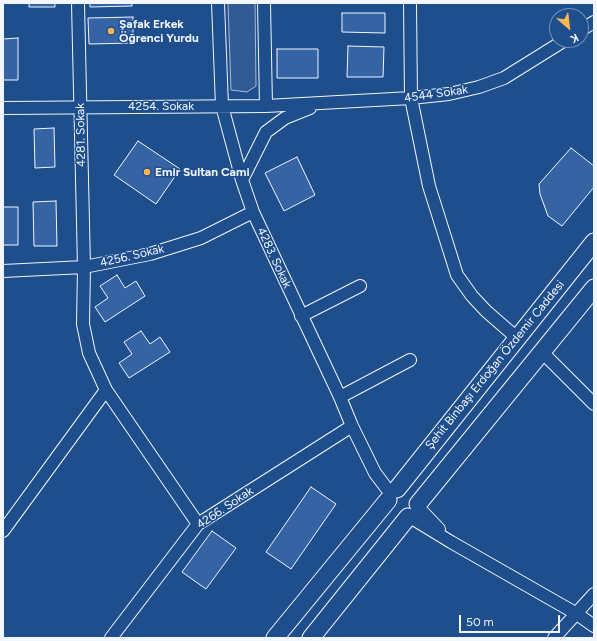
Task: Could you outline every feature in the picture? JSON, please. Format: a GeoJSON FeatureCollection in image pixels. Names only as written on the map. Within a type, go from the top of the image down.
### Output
{"type":"FeatureCollection","features":[{"type":"Feature","properties":{"kind":"main road","name":"Şehit Binbaşı Erdoğan Özdemir Caddesi"},"geometry":{"type":"LineString","coordinates":[[275,638],[594,242]]}},
{"type":"Feature","properties":{"kind":"main road"},"geometry":{"type":"LineString","coordinates":[[311,638],[594,288]]}},
{"type":"Feature","properties":{"kind":"main road"},"geometry":{"type":"LineString","coordinates":[[402,488],[412,490],[418,499],[413,511],[401,518],[392,514],[387,505],[392,494],[402,488]]}},
{"type":"Feature","properties":{"kind":"street","name":"4281. Sokak"},"geometry":{"type":"LineString","coordinates":[[78,3],[84,267],[83,324],[89,353],[106,390],[198,524]]}},
{"type":"Feature","properties":{"kind":"street","name":"4283. Sokak"},"geometry":{"type":"LineString","coordinates":[[218,3],[222,106],[242,180],[253,212],[375,474],[392,494]]}},
{"type":"Feature","properties":{"kind":"street"},"geometry":{"type":"LineString","coordinates":[[264,3],[266,106]]}},
{"type":"Feature","properties":{"kind":"street"},"geometry":{"type":"LineString","coordinates":[[410,3],[411,98],[429,186],[457,275],[472,296],[486,311],[516,338]]}},
{"type":"Feature","properties":{"kind":"street","name":"4544 Sokak"},"geometry":{"type":"LineString","coordinates":[[319,104],[449,94],[479,87],[504,78],[552,48]]}},
{"type":"Feature","properties":{"kind":"street","name":"4254. Sokak"},"geometry":{"type":"LineString","coordinates":[[3,108],[266,106],[319,104]]}},
{"type":"Feature","properties":{"kind":"street"},"geometry":{"type":"LineString","coordinates":[[242,180],[266,132],[284,118],[319,104]]}},
{"type":"Feature","properties":{"kind":"street","name":"4256. Sokak"},"geometry":{"type":"LineString","coordinates":[[3,271],[84,267],[150,254],[200,238],[253,212]]}},
{"type":"Feature","properties":{"kind":"street"},"geometry":{"type":"LineString","coordinates":[[301,316],[360,286]]}},
{"type":"Feature","properties":{"kind":"street"},"geometry":{"type":"LineString","coordinates":[[542,352],[594,404]]}},
{"type":"Feature","properties":{"kind":"street"},"geometry":{"type":"LineString","coordinates":[[340,397],[410,360]]}},
{"type":"Feature","properties":{"kind":"street"},"geometry":{"type":"LineString","coordinates":[[3,531],[106,390]]}},
{"type":"Feature","properties":{"kind":"street","name":"4266. Sokak"},"geometry":{"type":"LineString","coordinates":[[111,638],[198,524],[352,426]]}},
{"type":"Feature","properties":{"kind":"street"},"geometry":{"type":"LineString","coordinates":[[413,511],[451,542],[576,614],[594,626]]}},
{"type":"Feature","properties":{"kind":"street"},"geometry":{"type":"LineString","coordinates":[[554,638],[594,594]]}},
{"type":"Feature","properties":{"kind":"shaded area"},"geometry":{"type":"Polygon","coordinates":[[[228,3],[255,3],[256,86],[247,92],[231,90],[228,3]]]}},
{"type":"Feature","properties":{"kind":"building"},"geometry":{"type":"Polygon","coordinates":[[[29,3],[55,3],[55,7],[29,7],[29,3]]]}},
{"type":"Feature","properties":{"kind":"building"},"geometry":{"type":"Polygon","coordinates":[[[90,3],[132,3],[132,6],[90,7],[90,3]]]}},
{"type":"Feature","properties":{"kind":"building"},"geometry":{"type":"Polygon","coordinates":[[[342,13],[385,13],[385,33],[342,32],[342,13]]]}},
{"type":"Feature","properties":{"kind":"building","name":"Şafak Erkek Öğrenci Yurdu"},"geometry":{"type":"Polygon","coordinates":[[[133,17],[133,43],[89,44],[88,18],[133,17]]]}},
{"type":"Feature","properties":{"kind":"building"},"geometry":{"type":"Polygon","coordinates":[[[18,38],[18,80],[3,80],[3,39],[18,38]]]}},
{"type":"Feature","properties":{"kind":"building"},"geometry":{"type":"Polygon","coordinates":[[[348,46],[384,47],[383,77],[347,77],[348,46]]]}},
{"type":"Feature","properties":{"kind":"building"},"geometry":{"type":"Polygon","coordinates":[[[277,49],[318,49],[318,78],[277,78],[277,49]]]}},
{"type":"Feature","properties":{"kind":"building"},"geometry":{"type":"Polygon","coordinates":[[[54,128],[55,167],[35,168],[34,129],[54,128]]]}},
{"type":"Feature","properties":{"kind":"building","name":"Emir Sultan Cami"},"geometry":{"type":"Polygon","coordinates":[[[138,141],[180,169],[156,204],[114,175],[138,141]]]}},
{"type":"Feature","properties":{"kind":"building"},"geometry":{"type":"Polygon","coordinates":[[[571,148],[594,166],[594,187],[562,226],[548,216],[540,194],[539,184],[571,148]]]}},
{"type":"Feature","properties":{"kind":"building"},"geometry":{"type":"Polygon","coordinates":[[[297,157],[315,195],[284,211],[265,173],[297,157]]]}},
{"type":"Feature","properties":{"kind":"building"},"geometry":{"type":"Polygon","coordinates":[[[56,201],[57,246],[34,246],[33,202],[56,201]]]}},
{"type":"Feature","properties":{"kind":"building"},"geometry":{"type":"Polygon","coordinates":[[[3,207],[18,207],[18,245],[3,245],[3,207]]]}},
{"type":"Feature","properties":{"kind":"building"},"geometry":{"type":"Polygon","coordinates":[[[117,275],[125,288],[136,281],[145,296],[105,322],[95,307],[108,298],[100,286],[117,275]]]}},
{"type":"Feature","properties":{"kind":"building"},"geometry":{"type":"Polygon","coordinates":[[[141,331],[150,344],[160,337],[170,352],[129,378],[119,363],[132,354],[124,342],[141,331]]]}},
{"type":"Feature","properties":{"kind":"building"},"geometry":{"type":"Polygon","coordinates":[[[311,487],[336,504],[291,569],[266,552],[311,487]]]}},
{"type":"Feature","properties":{"kind":"building"},"geometry":{"type":"Polygon","coordinates":[[[212,531],[236,548],[206,589],[182,572],[212,531]]]}},
{"type":"Feature","properties":{"kind":"place","name":"Şafak Erkek Öğrenci Yurdu"},"geometry":{"type":"Point","coordinates":[111,31]}},
{"type":"Feature","properties":{"kind":"place","name":"Emir Sultan Cami"},"geometry":{"type":"Point","coordinates":[147,172]}}]}
